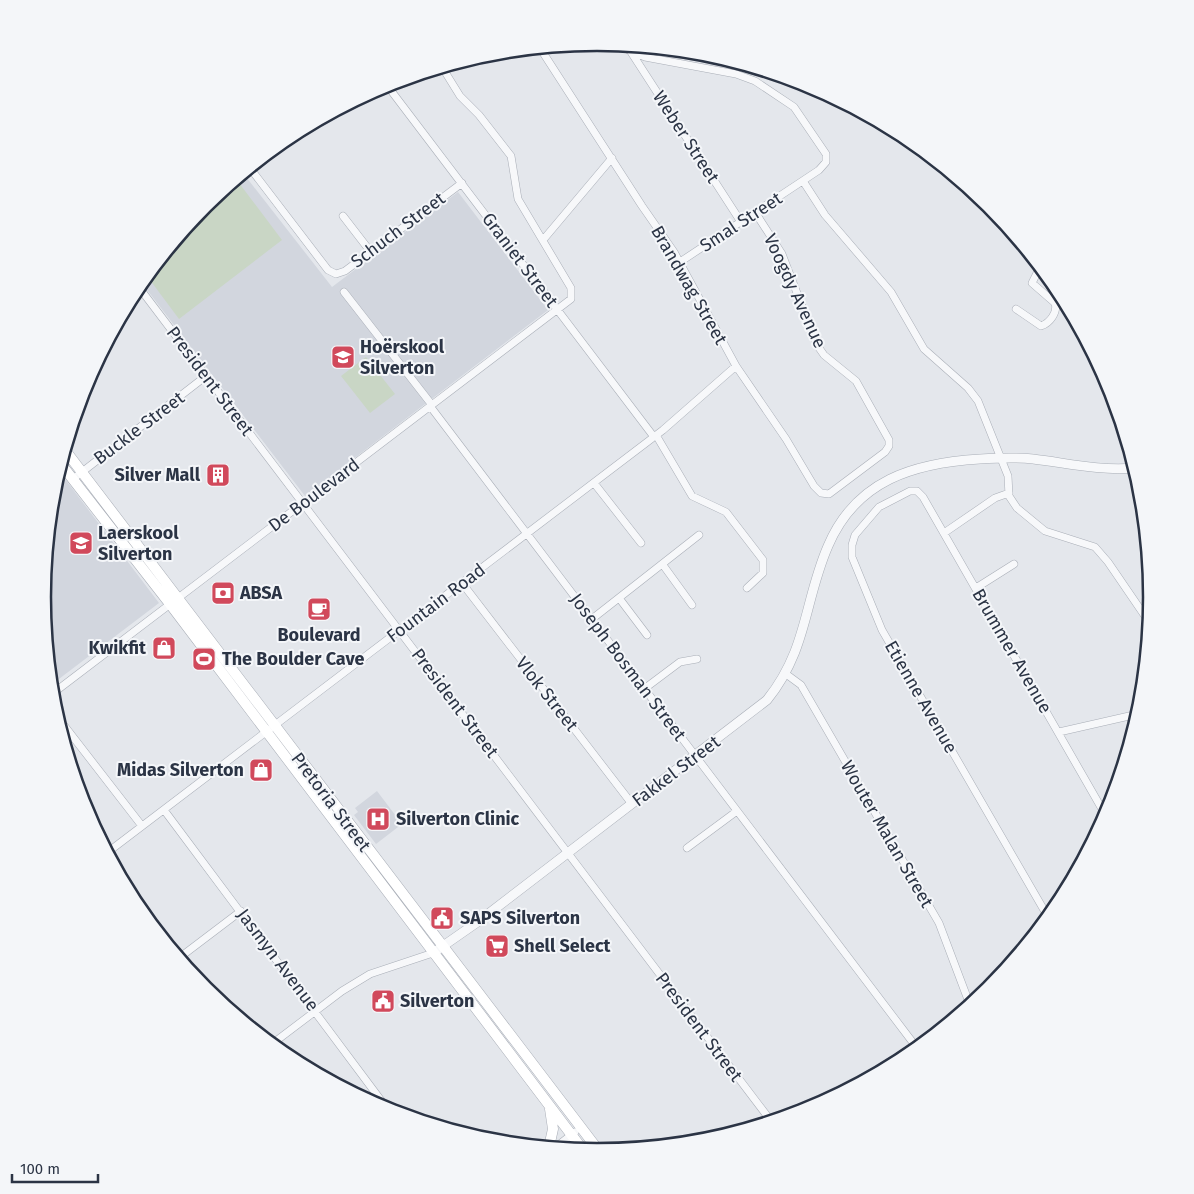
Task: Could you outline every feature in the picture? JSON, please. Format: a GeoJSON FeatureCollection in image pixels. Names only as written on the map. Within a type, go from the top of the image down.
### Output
{"type":"FeatureCollection","features":[{"type":"Feature","properties":{"kind":"main road","name":"Pretoria Street"},"geometry":{"type":"LineString","coordinates":[[70,456],[174,602],[438,950],[577,1142]]}},
{"type":"Feature","properties":{"kind":"main road","name":"Pretoria Street"},"geometry":{"type":"LineString","coordinates":[[66,471],[174,602]]}},
{"type":"Feature","properties":{"kind":"main road","name":"Pretoria Street"},"geometry":{"type":"LineString","coordinates":[[438,950],[593,1143]]}},
{"type":"Feature","properties":{"kind":"main road"},"geometry":{"type":"LineString","coordinates":[[549,1104],[554,1129],[551,1141]]}},
{"type":"Feature","properties":{"kind":"street","name":"Smal Street"},"geometry":{"type":"LineString","coordinates":[[631,52],[653,59],[745,76],[789,103],[806,122],[826,156],[822,167],[803,181],[680,262]]}},
{"type":"Feature","properties":{"kind":"street","name":"Weber Street"},"geometry":{"type":"LineString","coordinates":[[631,52],[740,222]]}},
{"type":"Feature","properties":{"kind":"street","name":"Brandwag Street"},"geometry":{"type":"LineString","coordinates":[[544,54],[680,262],[736,366],[782,434],[814,486],[823,494]]}},
{"type":"Feature","properties":{"kind":"street"},"geometry":{"type":"LineString","coordinates":[[446,73],[464,103],[479,115],[511,156],[515,169],[518,199],[543,240],[612,158]]}},
{"type":"Feature","properties":{"kind":"street","name":"Graniet Street"},"geometry":{"type":"LineString","coordinates":[[392,92],[655,436],[692,496],[726,512],[763,560],[762,573],[747,588]]}},
{"type":"Feature","properties":{"kind":"street","name":"Schuch Street"},"geometry":{"type":"LineString","coordinates":[[254,173],[322,264],[334,274],[345,271],[462,183]]}},
{"type":"Feature","properties":{"kind":"street"},"geometry":{"type":"LineString","coordinates":[[803,181],[825,215],[890,292],[924,348],[968,388],[978,401],[1009,481],[1008,493],[1019,511],[1049,533],[1095,547],[1108,562],[1143,613]]}},
{"type":"Feature","properties":{"kind":"street","name":"Voogdy Avenue"},"geometry":{"type":"LineString","coordinates":[[755,212],[782,254],[817,345],[824,355],[856,381],[889,440],[889,446],[884,452],[836,490],[823,494]]}},
{"type":"Feature","properties":{"kind":"street"},"geometry":{"type":"LineString","coordinates":[[343,216],[370,251]]}},
{"type":"Feature","properties":{"kind":"street","name":"De Boulevard"},"geometry":{"type":"LineString","coordinates":[[59,688],[570,300],[572,288],[543,240]]}},
{"type":"Feature","properties":{"kind":"street"},"geometry":{"type":"LineString","coordinates":[[1016,309],[1041,326],[1047,323],[1055,313],[1055,303],[1032,283],[1037,274]]}},
{"type":"Feature","properties":{"kind":"street","name":"Joseph Bosman Street"},"geometry":{"type":"LineString","coordinates":[[344,292],[912,1042]]}},
{"type":"Feature","properties":{"kind":"street","name":"President Street"},"geometry":{"type":"LineString","coordinates":[[144,293],[767,1116]]}},
{"type":"Feature","properties":{"kind":"street","name":"Fountain Road"},"geometry":{"type":"LineString","coordinates":[[113,848],[655,436],[736,366]]}},
{"type":"Feature","properties":{"kind":"street","name":"Buckle Street"},"geometry":{"type":"LineString","coordinates":[[73,480],[206,376]]}},
{"type":"Feature","properties":{"kind":"street","name":"Fakkel Street"},"geometry":{"type":"LineString","coordinates":[[278,1039],[316,1010],[370,974],[438,950],[764,704],[786,674],[797,650],[827,546],[839,525],[856,503],[886,480],[914,468],[951,461],[1001,458],[1033,459],[1080,467]]}},
{"type":"Feature","properties":{"kind":"street"},"geometry":{"type":"LineString","coordinates":[[1080,467],[1127,468]]}},
{"type":"Feature","properties":{"kind":"street"},"geometry":{"type":"LineString","coordinates":[[1080,467],[1086,471],[1098,473],[1128,472]]}},
{"type":"Feature","properties":{"kind":"street"},"geometry":{"type":"LineString","coordinates":[[594,483],[641,543]]}},
{"type":"Feature","properties":{"kind":"street","name":"Brummer Avenue"},"geometry":{"type":"LineString","coordinates":[[913,490],[923,497],[1101,807]]}},
{"type":"Feature","properties":{"kind":"street","name":"Etienne Avenue"},"geometry":{"type":"LineString","coordinates":[[913,490],[888,501],[874,511],[855,535],[852,545],[852,557],[882,630],[1044,910]]}},
{"type":"Feature","properties":{"kind":"street"},"geometry":{"type":"LineString","coordinates":[[944,533],[991,501],[1008,493]]}},
{"type":"Feature","properties":{"kind":"street"},"geometry":{"type":"LineString","coordinates":[[592,619],[699,535]]}},
{"type":"Feature","properties":{"kind":"street"},"geometry":{"type":"LineString","coordinates":[[976,588],[1014,564]]}},
{"type":"Feature","properties":{"kind":"street"},"geometry":{"type":"LineString","coordinates":[[663,565],[692,605]]}},
{"type":"Feature","properties":{"kind":"street","name":"Vlok Street"},"geometry":{"type":"LineString","coordinates":[[462,583],[632,804]]}},
{"type":"Feature","properties":{"kind":"street"},"geometry":{"type":"LineString","coordinates":[[620,598],[647,635]]}},
{"type":"Feature","properties":{"kind":"street"},"geometry":{"type":"LineString","coordinates":[[644,689],[680,662],[697,660]]}},
{"type":"Feature","properties":{"kind":"street","name":"Wouter Malan Street"},"geometry":{"type":"LineString","coordinates":[[786,674],[801,685],[932,911],[947,940],[967,997]]}},
{"type":"Feature","properties":{"kind":"street"},"geometry":{"type":"LineString","coordinates":[[1059,732],[1129,716]]}},
{"type":"Feature","properties":{"kind":"street"},"geometry":{"type":"LineString","coordinates":[[68,731],[142,826]]}},
{"type":"Feature","properties":{"kind":"street","name":"Jasmyn Avenue"},"geometry":{"type":"LineString","coordinates":[[164,810],[316,1010],[379,1097]]}},
{"type":"Feature","properties":{"kind":"street"},"geometry":{"type":"LineString","coordinates":[[687,848],[737,811]]}},
{"type":"Feature","properties":{"kind":"street"},"geometry":{"type":"LineString","coordinates":[[184,954],[241,911]]}},
{"type":"Feature","properties":{"kind":"street"},"geometry":{"type":"LineString","coordinates":[[563,1142],[582,1128]]}},
{"type":"Feature","properties":{"kind":"shaded area","name":"Hoërskool Silverton"},"geometry":{"type":"Polygon","coordinates":[[[247,179],[332,287],[458,192],[548,310],[305,496],[146,289],[187,237],[211,211],[247,179]]]}},
{"type":"Feature","properties":{"kind":"shaded area","name":"Laerskool Silverton"},"geometry":{"type":"Polygon","coordinates":[[[65,479],[159,603],[58,680],[52,633],[52,561],[65,479]]]}},
{"type":"Feature","properties":{"kind":"shaded area","name":"Silverton Clinic"},"geometry":{"type":"Polygon","coordinates":[[[377,791],[402,824],[376,844],[354,815],[358,812],[355,808],[377,791]]]}},
{"type":"Feature","properties":{"kind":"green space"},"geometry":{"type":"Polygon","coordinates":[[[240,184],[282,240],[179,319],[152,282],[187,237],[211,211],[240,184]]]}},
{"type":"Feature","properties":{"kind":"green space"},"geometry":{"type":"Polygon","coordinates":[[[366,357],[395,394],[370,413],[341,376],[366,357]]]}},
{"type":"Feature","properties":{"kind":"place","name":"Hoërskool Silverton"},"geometry":{"type":"Point","coordinates":[343,357]}},
{"type":"Feature","properties":{"kind":"place","name":"Silver Mall"},"geometry":{"type":"Point","coordinates":[218,475]}},
{"type":"Feature","properties":{"kind":"place","name":"Laerskool Silverton"},"geometry":{"type":"Point","coordinates":[81,543]}},
{"type":"Feature","properties":{"kind":"place","name":"ABSA"},"geometry":{"type":"Point","coordinates":[223,593]}},
{"type":"Feature","properties":{"kind":"place","name":"Boulevard"},"geometry":{"type":"Point","coordinates":[319,609]}},
{"type":"Feature","properties":{"kind":"place","name":"Kwikfit"},"geometry":{"type":"Point","coordinates":[164,648]}},
{"type":"Feature","properties":{"kind":"place","name":"The Boulder Cave"},"geometry":{"type":"Point","coordinates":[204,659]}},
{"type":"Feature","properties":{"kind":"place","name":"Midas Silverton"},"geometry":{"type":"Point","coordinates":[261,770]}},
{"type":"Feature","properties":{"kind":"place","name":"Silverton Clinic"},"geometry":{"type":"Point","coordinates":[378,819]}},
{"type":"Feature","properties":{"kind":"place","name":"SAPS Silverton"},"geometry":{"type":"Point","coordinates":[442,918]}},
{"type":"Feature","properties":{"kind":"place","name":"Shell Select"},"geometry":{"type":"Point","coordinates":[497,946]}},
{"type":"Feature","properties":{"kind":"place","name":"Silverton"},"geometry":{"type":"Point","coordinates":[383,1001]}}]}
